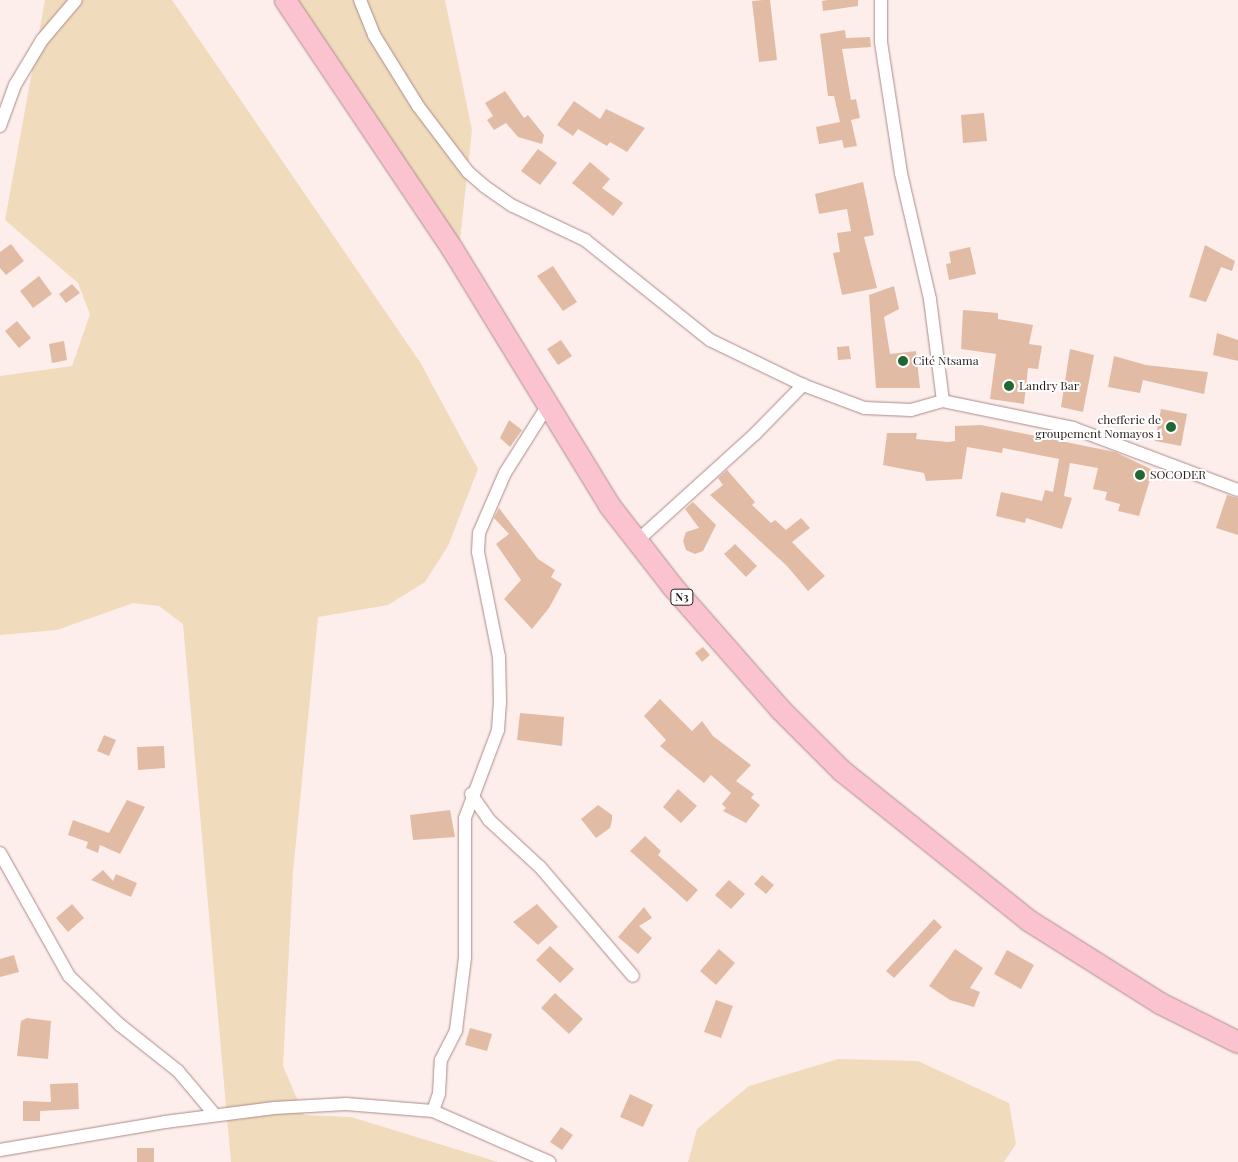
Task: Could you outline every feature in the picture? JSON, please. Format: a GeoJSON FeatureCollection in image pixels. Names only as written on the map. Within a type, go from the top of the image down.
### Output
{"type":"FeatureCollection","features":[{"type":"Feature","properties":{"kind":"highway","name":"N3"},"geometry":{"type":"LineString","coordinates":[[285,0],[452,247],[548,405],[637,542],[725,648],[848,776],[1028,920],[1160,1003],[1238,1042]]}},
{"type":"Feature","properties":{"kind":"street"},"geometry":{"type":"LineString","coordinates":[[0,126],[15,85],[42,40],[76,0]]}},
{"type":"Feature","properties":{"kind":"street"},"geometry":{"type":"LineString","coordinates":[[360,0],[374,35],[418,106],[468,172],[484,186],[514,206],[585,240],[710,340],[803,385],[866,408],[911,410],[943,401],[1073,428],[1238,490]]}},
{"type":"Feature","properties":{"kind":"street"},"geometry":{"type":"LineString","coordinates":[[881,0],[881,42],[901,173],[930,299],[943,401]]}},
{"type":"Feature","properties":{"kind":"street"},"geometry":{"type":"LineString","coordinates":[[637,542],[803,385]]}},
{"type":"Feature","properties":{"kind":"street"},"geometry":{"type":"LineString","coordinates":[[433,1111],[439,1094],[441,1060],[456,1030],[465,958],[465,818],[471,794],[498,730],[500,703],[499,656],[478,552],[479,532],[505,472],[548,405]]}},
{"type":"Feature","properties":{"kind":"street"},"geometry":{"type":"LineString","coordinates":[[471,794],[489,820],[540,867],[633,976]]}},
{"type":"Feature","properties":{"kind":"street"},"geometry":{"type":"LineString","coordinates":[[0,853],[70,976],[120,1025],[178,1071],[215,1116]]}},
{"type":"Feature","properties":{"kind":"street"},"geometry":{"type":"LineString","coordinates":[[0,1150],[215,1116],[346,1104],[433,1111],[549,1162]]}},
{"type":"Feature","properties":{"kind":"shaded area"},"geometry":{"type":"Polygon","coordinates":[[[45,0],[172,0],[420,362],[478,469],[448,546],[425,582],[388,605],[318,617],[293,872],[283,1066],[304,1115],[351,1117],[498,1162],[231,1162],[183,624],[159,606],[133,603],[57,630],[0,635],[0,376],[72,366],[90,314],[78,283],[5,220],[45,0]]]}},
{"type":"Feature","properties":{"kind":"shaded area"},"geometry":{"type":"Polygon","coordinates":[[[278,0],[445,0],[472,130],[458,258],[278,0]]]}},
{"type":"Feature","properties":{"kind":"shaded area"},"geometry":{"type":"Polygon","coordinates":[[[838,1059],[918,1061],[1009,1103],[1016,1144],[1004,1162],[688,1162],[697,1129],[749,1086],[838,1059]]]}},
{"type":"Feature","properties":{"kind":"building"},"geometry":{"type":"Polygon","coordinates":[[[770,0],[777,60],[759,62],[752,1],[770,0]]]}},
{"type":"Feature","properties":{"kind":"building"},"geometry":{"type":"Polygon","coordinates":[[[858,0],[858,6],[823,11],[822,1],[858,0]]]}},
{"type":"Feature","properties":{"kind":"building"},"geometry":{"type":"Polygon","coordinates":[[[845,30],[846,38],[870,37],[871,47],[842,49],[851,100],[856,99],[860,118],[851,120],[857,146],[844,148],[842,140],[819,144],[816,127],[840,122],[834,96],[828,96],[820,34],[845,30]]]}},
{"type":"Feature","properties":{"kind":"building"},"geometry":{"type":"Polygon","coordinates":[[[505,91],[524,118],[528,115],[544,135],[542,144],[518,137],[506,123],[494,130],[487,120],[493,116],[485,103],[505,91]]]}},
{"type":"Feature","properties":{"kind":"building"},"geometry":{"type":"Polygon","coordinates":[[[574,101],[600,119],[606,109],[645,128],[627,152],[610,142],[607,146],[578,129],[573,136],[557,125],[574,101]]]}},
{"type":"Feature","properties":{"kind":"building"},"geometry":{"type":"Polygon","coordinates":[[[984,113],[987,141],[963,143],[961,115],[984,113]]]}},
{"type":"Feature","properties":{"kind":"building"},"geometry":{"type":"Polygon","coordinates":[[[538,149],[557,163],[540,185],[521,171],[538,149]]]}},
{"type":"Feature","properties":{"kind":"building"},"geometry":{"type":"Polygon","coordinates":[[[590,162],[610,179],[602,188],[623,203],[613,216],[572,183],[590,162]]]}},
{"type":"Feature","properties":{"kind":"building"},"geometry":{"type":"Polygon","coordinates":[[[863,182],[874,235],[864,237],[877,288],[842,295],[833,253],[840,252],[837,233],[851,231],[847,209],[819,214],[815,194],[863,182]]]}},
{"type":"Feature","properties":{"kind":"building"},"geometry":{"type":"Polygon","coordinates":[[[11,244],[24,261],[6,275],[0,268],[0,252],[11,244]]]}},
{"type":"Feature","properties":{"kind":"building"},"geometry":{"type":"Polygon","coordinates":[[[1205,245],[1235,261],[1232,271],[1221,267],[1206,302],[1189,297],[1205,245]]]}},
{"type":"Feature","properties":{"kind":"building"},"geometry":{"type":"Polygon","coordinates":[[[970,247],[976,274],[949,280],[946,264],[951,263],[949,252],[970,247]]]}},
{"type":"Feature","properties":{"kind":"building"},"geometry":{"type":"Polygon","coordinates":[[[553,266],[577,302],[563,311],[537,276],[553,266]]]}},
{"type":"Feature","properties":{"kind":"building"},"geometry":{"type":"Polygon","coordinates":[[[39,276],[52,294],[33,308],[20,291],[39,276]]]}},
{"type":"Feature","properties":{"kind":"building"},"geometry":{"type":"Polygon","coordinates":[[[72,284],[80,293],[66,303],[59,294],[72,284]]]}},
{"type":"Feature","properties":{"kind":"building"},"geometry":{"type":"Polygon","coordinates":[[[894,286],[899,309],[884,317],[890,354],[916,351],[920,388],[876,388],[869,295],[894,286]]]}},
{"type":"Feature","properties":{"kind":"building"},"geometry":{"type":"Polygon","coordinates":[[[963,310],[998,313],[998,319],[1033,325],[1029,344],[1042,346],[1038,369],[1028,368],[1024,404],[990,399],[996,354],[961,349],[963,310]]]}},
{"type":"Feature","properties":{"kind":"building"},"geometry":{"type":"Polygon","coordinates":[[[17,321],[31,338],[19,348],[5,331],[17,321]]]}},
{"type":"Feature","properties":{"kind":"building"},"geometry":{"type":"Polygon","coordinates":[[[1217,333],[1238,340],[1238,361],[1213,355],[1217,333]]]}},
{"type":"Feature","properties":{"kind":"building"},"geometry":{"type":"Polygon","coordinates":[[[561,340],[572,356],[558,365],[547,349],[561,340]]]}},
{"type":"Feature","properties":{"kind":"building"},"geometry":{"type":"Polygon","coordinates":[[[64,341],[67,360],[52,363],[49,344],[64,341]]]}},
{"type":"Feature","properties":{"kind":"building"},"geometry":{"type":"Polygon","coordinates":[[[849,346],[851,359],[838,360],[837,347],[849,346]]]}},
{"type":"Feature","properties":{"kind":"building"},"geometry":{"type":"Polygon","coordinates":[[[1070,349],[1094,355],[1083,412],[1061,407],[1070,349]]]}},
{"type":"Feature","properties":{"kind":"building"},"geometry":{"type":"Polygon","coordinates":[[[1114,356],[1146,365],[1208,372],[1204,394],[1143,380],[1140,393],[1108,387],[1114,356]]]}},
{"type":"Feature","properties":{"kind":"building","name":"chefferie de groupement Nomayos 1"},"geometry":{"type":"Polygon","coordinates":[[[1161,409],[1187,414],[1181,446],[1155,441],[1161,409]]]}},
{"type":"Feature","properties":{"kind":"building"},"geometry":{"type":"Polygon","coordinates":[[[509,420],[522,430],[510,447],[500,438],[509,420]]]}},
{"type":"Feature","properties":{"kind":"building"},"geometry":{"type":"Polygon","coordinates":[[[981,425],[1115,452],[1153,470],[1139,516],[1118,511],[1120,504],[1105,500],[1107,492],[1093,489],[1098,468],[1070,463],[1064,496],[1072,498],[1062,529],[1026,518],[1025,523],[996,516],[1001,492],[1042,501],[1045,490],[1053,492],[1059,459],[1003,448],[1002,453],[967,447],[962,479],[926,481],[924,473],[883,465],[887,433],[917,433],[916,439],[948,442],[955,441],[955,426],[981,425]]]}},
{"type":"Feature","properties":{"kind":"building"},"geometry":{"type":"Polygon","coordinates":[[[727,470],[755,502],[752,505],[771,523],[775,520],[786,530],[801,518],[810,528],[792,542],[825,576],[808,591],[787,566],[710,495],[723,485],[718,478],[727,470]]]}},
{"type":"Feature","properties":{"kind":"building"},"geometry":{"type":"Polygon","coordinates":[[[1227,495],[1238,498],[1238,535],[1216,528],[1227,495]]]}},
{"type":"Feature","properties":{"kind":"building"},"geometry":{"type":"Polygon","coordinates":[[[693,502],[716,525],[703,551],[695,554],[686,550],[683,541],[686,532],[699,528],[685,509],[693,502]]]}},
{"type":"Feature","properties":{"kind":"building"},"geometry":{"type":"Polygon","coordinates":[[[499,508],[538,559],[555,570],[551,577],[562,584],[549,608],[532,629],[504,599],[521,580],[496,544],[509,534],[494,518],[499,508]]]}},
{"type":"Feature","properties":{"kind":"building"},"geometry":{"type":"Polygon","coordinates":[[[735,544],[757,566],[746,577],[724,554],[735,544]]]}},
{"type":"Feature","properties":{"kind":"building"},"geometry":{"type":"Polygon","coordinates":[[[703,647],[710,655],[702,662],[695,653],[703,647]]]}},
{"type":"Feature","properties":{"kind":"building"},"geometry":{"type":"Polygon","coordinates":[[[660,699],[692,731],[702,721],[713,736],[751,765],[736,781],[754,794],[751,798],[760,805],[746,823],[723,811],[726,808],[722,804],[731,793],[711,775],[704,783],[660,746],[666,740],[644,716],[660,699]]]}},
{"type":"Feature","properties":{"kind":"building"},"geometry":{"type":"Polygon","coordinates":[[[520,713],[564,717],[562,746],[517,740],[520,713]]]}},
{"type":"Feature","properties":{"kind":"building"},"geometry":{"type":"Polygon","coordinates":[[[104,735],[116,740],[109,756],[97,751],[104,735]]]}},
{"type":"Feature","properties":{"kind":"building"},"geometry":{"type":"Polygon","coordinates":[[[164,746],[165,768],[138,770],[137,747],[164,746]]]}},
{"type":"Feature","properties":{"kind":"building"},"geometry":{"type":"Polygon","coordinates":[[[678,789],[697,806],[681,823],[663,807],[678,789]]]}},
{"type":"Feature","properties":{"kind":"building"},"geometry":{"type":"Polygon","coordinates":[[[127,800],[145,807],[120,854],[100,845],[98,853],[86,848],[88,842],[68,835],[73,820],[109,833],[127,800]]]}},
{"type":"Feature","properties":{"kind":"building"},"geometry":{"type":"Polygon","coordinates":[[[598,805],[612,815],[612,820],[610,828],[596,838],[581,819],[598,805]]]}},
{"type":"Feature","properties":{"kind":"building"},"geometry":{"type":"Polygon","coordinates":[[[450,810],[455,837],[413,840],[410,815],[450,810]]]}},
{"type":"Feature","properties":{"kind":"building"},"geometry":{"type":"Polygon","coordinates":[[[645,836],[661,851],[658,855],[698,890],[687,902],[630,851],[645,836]]]}},
{"type":"Feature","properties":{"kind":"building"},"geometry":{"type":"Polygon","coordinates":[[[103,870],[113,881],[116,874],[137,883],[131,897],[91,880],[103,870]]]}},
{"type":"Feature","properties":{"kind":"building"},"geometry":{"type":"Polygon","coordinates":[[[762,875],[774,885],[766,894],[754,884],[762,875]]]}},
{"type":"Feature","properties":{"kind":"building"},"geometry":{"type":"Polygon","coordinates":[[[729,880],[745,894],[731,909],[715,895],[729,880]]]}},
{"type":"Feature","properties":{"kind":"building"},"geometry":{"type":"Polygon","coordinates":[[[72,904],[84,918],[68,932],[56,918],[72,904]]]}},
{"type":"Feature","properties":{"kind":"building"},"geometry":{"type":"Polygon","coordinates":[[[537,904],[558,927],[538,945],[513,922],[537,904]]]}},
{"type":"Feature","properties":{"kind":"building"},"geometry":{"type":"Polygon","coordinates":[[[644,907],[652,918],[639,926],[652,938],[638,954],[618,937],[644,907]]]}},
{"type":"Feature","properties":{"kind":"building"},"geometry":{"type":"Polygon","coordinates":[[[934,919],[942,927],[894,978],[886,971],[934,919]]]}},
{"type":"Feature","properties":{"kind":"building"},"geometry":{"type":"Polygon","coordinates":[[[550,946],[574,969],[560,983],[536,960],[550,946]]]}},
{"type":"Feature","properties":{"kind":"building"},"geometry":{"type":"Polygon","coordinates":[[[719,949],[735,963],[716,985],[700,971],[719,949]]]}},
{"type":"Feature","properties":{"kind":"building"},"geometry":{"type":"Polygon","coordinates":[[[955,949],[983,968],[970,988],[980,992],[974,1007],[950,1000],[929,986],[955,949]]]}},
{"type":"Feature","properties":{"kind":"building"},"geometry":{"type":"Polygon","coordinates":[[[1007,950],[1034,965],[1021,989],[994,974],[1007,950]]]}},
{"type":"Feature","properties":{"kind":"building"},"geometry":{"type":"Polygon","coordinates":[[[14,955],[19,972],[0,977],[0,959],[14,955]]]}},
{"type":"Feature","properties":{"kind":"building"},"geometry":{"type":"Polygon","coordinates":[[[555,993],[583,1019],[569,1034],[541,1008],[555,993]]]}},
{"type":"Feature","properties":{"kind":"building"},"geometry":{"type":"Polygon","coordinates":[[[716,1000],[733,1006],[721,1038],[704,1032],[716,1000]]]}},
{"type":"Feature","properties":{"kind":"building"},"geometry":{"type":"Polygon","coordinates":[[[27,1018],[51,1021],[48,1059],[17,1056],[21,1021],[27,1018]]]}},
{"type":"Feature","properties":{"kind":"building"},"geometry":{"type":"Polygon","coordinates":[[[470,1028],[492,1034],[487,1051],[465,1045],[470,1028]]]}},
{"type":"Feature","properties":{"kind":"building"},"geometry":{"type":"Polygon","coordinates":[[[78,1083],[79,1109],[40,1111],[40,1121],[23,1121],[23,1101],[51,1102],[50,1084],[78,1083]]]}},
{"type":"Feature","properties":{"kind":"building"},"geometry":{"type":"Polygon","coordinates":[[[630,1094],[653,1105],[643,1127],[620,1117],[630,1094]]]}},
{"type":"Feature","properties":{"kind":"building"},"geometry":{"type":"Polygon","coordinates":[[[561,1127],[573,1135],[562,1150],[550,1142],[561,1127]]]}},
{"type":"Feature","properties":{"kind":"building"},"geometry":{"type":"Polygon","coordinates":[[[137,1148],[154,1148],[154,1162],[137,1162],[137,1148]]]}},
{"type":"Feature","properties":{"kind":"place","name":"Cité Ntsama"},"geometry":{"type":"Point","coordinates":[903,361]}},
{"type":"Feature","properties":{"kind":"place","name":"Landry Bar"},"geometry":{"type":"Point","coordinates":[1009,386]}},
{"type":"Feature","properties":{"kind":"place","name":"chefferie de groupement Nomayos 1"},"geometry":{"type":"Point","coordinates":[1171,427]}},
{"type":"Feature","properties":{"kind":"place","name":"SOCODER"},"geometry":{"type":"Point","coordinates":[1140,475]}}]}
